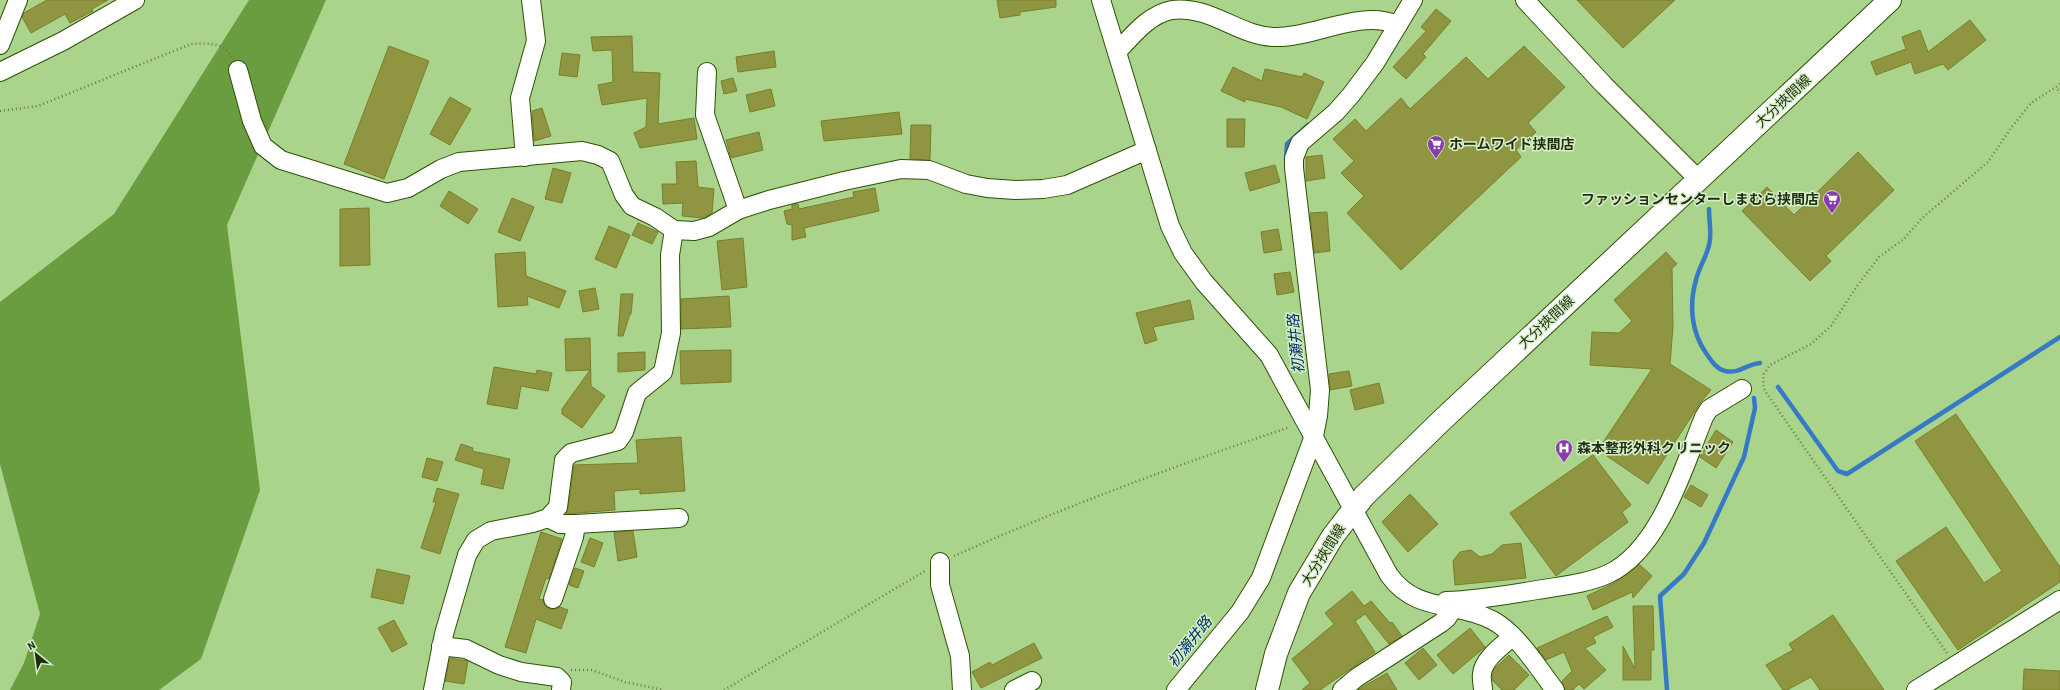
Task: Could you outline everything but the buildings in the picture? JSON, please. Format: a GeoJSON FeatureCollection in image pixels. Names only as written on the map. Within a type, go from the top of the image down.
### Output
{"type":"FeatureCollection","features":[{"type":"Feature","properties":{"kind":"main road","name":"大分挾間線"},"geometry":{"type":"LineString","coordinates":[[1267,690],[1276,654],[1299,593],[1326,548],[1353,509],[1364,496],[1440,422],[1890,0]]}},
{"type":"Feature","properties":{"kind":"street"},"geometry":{"type":"LineString","coordinates":[[0,45],[18,0]]}},
{"type":"Feature","properties":{"kind":"street"},"geometry":{"type":"LineString","coordinates":[[0,72],[63,41],[135,0]]}},
{"type":"Feature","properties":{"kind":"street"},"geometry":{"type":"LineString","coordinates":[[525,157],[520,98],[536,41],[531,0]]}},
{"type":"Feature","properties":{"kind":"street"},"geometry":{"type":"LineString","coordinates":[[1102,0],[1170,226],[1183,253],[1204,282],[1269,355],[1395,583],[1401,590],[1420,600],[1477,614],[1493,620],[1512,637],[1555,690]]}},
{"type":"Feature","properties":{"kind":"street"},"geometry":{"type":"LineString","coordinates":[[1176,690],[1240,612],[1257,587],[1280,529],[1310,429],[1318,416],[1320,390],[1297,197],[1294,158],[1300,143],[1336,112],[1360,84],[1413,0]]}},
{"type":"Feature","properties":{"kind":"street"},"geometry":{"type":"LineString","coordinates":[[1525,0],[1604,85],[1699,180]]}},
{"type":"Feature","properties":{"kind":"street"},"geometry":{"type":"LineString","coordinates":[[1117,52],[1151,19],[1170,5],[1212,15],[1255,35],[1267,37],[1310,33],[1337,25],[1378,20],[1388,21],[1398,25]]}},
{"type":"Feature","properties":{"kind":"street"},"geometry":{"type":"LineString","coordinates":[[238,70],[252,121],[263,146],[281,160],[387,193],[408,188],[441,169],[459,162],[582,151],[610,160],[624,196],[632,206],[674,230],[694,231],[709,227],[738,210],[838,182],[911,168],[938,172],[966,184],[987,188],[1015,190],[1055,188],[1077,181],[1147,150]]}},
{"type":"Feature","properties":{"kind":"street"},"geometry":{"type":"LineString","coordinates":[[707,72],[704,115],[738,210]]}},
{"type":"Feature","properties":{"kind":"street"},"geometry":{"type":"LineString","coordinates":[[433,690],[441,646],[467,555],[476,540],[491,531],[533,523],[548,518],[558,507],[564,460],[571,454],[618,441],[624,432],[637,393],[663,372],[671,333],[670,255],[674,230]]}},
{"type":"Feature","properties":{"kind":"street"},"geometry":{"type":"LineString","coordinates":[[1420,600],[1477,599],[1575,584],[1599,578],[1615,570],[1637,552],[1656,524],[1675,487],[1704,417],[1709,409],[1742,389]]}},
{"type":"Feature","properties":{"kind":"street"},"geometry":{"type":"LineString","coordinates":[[548,518],[560,524],[679,518]]}},
{"type":"Feature","properties":{"kind":"street"},"geometry":{"type":"LineString","coordinates":[[553,598],[576,524]]}},
{"type":"Feature","properties":{"kind":"street"},"geometry":{"type":"LineString","coordinates":[[940,562],[942,592],[960,656],[962,690]]}},
{"type":"Feature","properties":{"kind":"street"},"geometry":{"type":"LineString","coordinates":[[1916,690],[2060,600]]}},
{"type":"Feature","properties":{"kind":"street"},"geometry":{"type":"LineString","coordinates":[[1342,690],[1356,678],[1441,623],[1450,615],[1453,609]]}},
{"type":"Feature","properties":{"kind":"street"},"geometry":{"type":"LineString","coordinates":[[1483,690],[1482,673],[1485,665],[1494,653],[1512,637]]}},
{"type":"Feature","properties":{"kind":"street"},"geometry":{"type":"LineString","coordinates":[[441,646],[466,649],[492,662],[559,683]]}},
{"type":"Feature","properties":{"kind":"street"},"geometry":{"type":"LineString","coordinates":[[1014,690],[1032,681]]}},
{"type":"Feature","properties":{"kind":"path"},"geometry":{"type":"LineString","coordinates":[[0,111],[38,106],[190,44],[209,43],[225,48],[238,70]]}},
{"type":"Feature","properties":{"kind":"path"},"geometry":{"type":"LineString","coordinates":[[1955,665],[1765,391],[1763,384],[1764,374],[1770,365],[1811,344],[1831,326],[1879,257],[1904,239],[1921,219],[1988,162],[2011,128],[2031,103],[2060,84]]}},
{"type":"Feature","properties":{"kind":"path"},"geometry":{"type":"LineString","coordinates":[[2056,88],[2060,93]]}},
{"type":"Feature","properties":{"kind":"path"},"geometry":{"type":"LineString","coordinates":[[724,690],[940,562],[997,537],[1195,459],[1310,429]]}},
{"type":"Feature","properties":{"kind":"path"},"geometry":{"type":"LineString","coordinates":[[559,683],[562,671],[577,669],[592,670],[625,682],[664,690]]}},
{"type":"Feature","properties":{"kind":"green space"},"geometry":{"type":"Polygon","coordinates":[[[249,0],[326,0],[227,225],[260,490],[201,659],[159,690],[10,690],[24,663],[40,614],[0,464],[0,302],[114,214],[249,0]]]}},
{"type":"Feature","properties":{"kind":"waterway","name":"初瀬井路"},"geometry":{"type":"LineString","coordinates":[[1286,160],[1287,144],[1308,125]]}},
{"type":"Feature","properties":{"kind":"waterway"},"geometry":{"type":"LineString","coordinates":[[1709,209],[1710,239],[1706,255],[1697,275],[1692,299],[1694,327],[1701,345],[1716,366],[1722,370],[1731,372],[1760,363]]}},
{"type":"Feature","properties":{"kind":"waterway"},"geometry":{"type":"LineString","coordinates":[[1778,387],[1838,471],[1847,474],[2060,337]]}},
{"type":"Feature","properties":{"kind":"waterway"},"geometry":{"type":"LineString","coordinates":[[1667,690],[1660,596],[1684,574],[1704,543],[1744,457],[1755,408],[1754,398]]}},
{"type":"Feature","properties":{"kind":"place","name":"ホームワイド挟間店"},"geometry":{"type":"Point","coordinates":[1436,159]}},
{"type":"Feature","properties":{"kind":"place","name":"ファッションセンターしまむら挟間店"},"geometry":{"type":"Point","coordinates":[1832,214]}},
{"type":"Feature","properties":{"kind":"place","name":"森本整形外科クリニック"},"geometry":{"type":"Point","coordinates":[1564,463]}}]}
